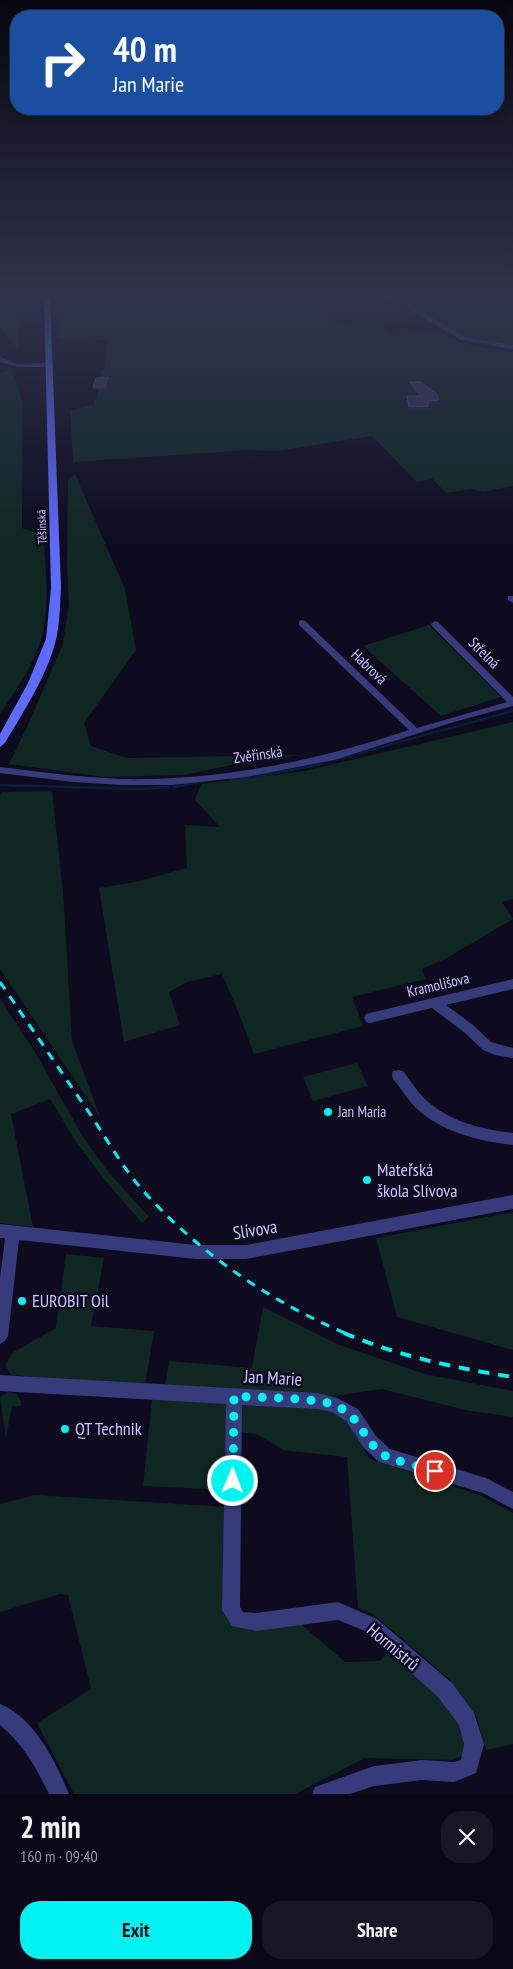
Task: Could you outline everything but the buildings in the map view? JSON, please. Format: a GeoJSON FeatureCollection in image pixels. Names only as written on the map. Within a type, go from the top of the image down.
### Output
{"type":"FeatureCollection","features":[{"type":"Feature","properties":{"kind":"main road","name":"Těšínská"},"geometry":{"type":"LineString","coordinates":[[0,743],[44,659],[50,644],[54,617],[56,588],[50,382]]}},
{"type":"Feature","properties":{"kind":"street","name":"Habrová"},"geometry":{"type":"LineString","coordinates":[[302,623],[416,732]]}},
{"type":"Feature","properties":{"kind":"street","name":"Střelná"},"geometry":{"type":"LineString","coordinates":[[435,624],[513,703]]}},
{"type":"Feature","properties":{"kind":"street","name":"Zvěřinská"},"geometry":{"type":"LineString","coordinates":[[0,770],[100,781],[170,781],[294,766],[337,756],[450,720],[513,703]]}},
{"type":"Feature","properties":{"kind":"street","name":"Kramolišova"},"geometry":{"type":"LineString","coordinates":[[370,1018],[513,984]]}},
{"type":"Feature","properties":{"kind":"street"},"geometry":{"type":"LineString","coordinates":[[433,1002],[469,1029],[487,1046],[495,1050],[513,1053]]}},
{"type":"Feature","properties":{"kind":"street"},"geometry":{"type":"LineString","coordinates":[[398,1074],[420,1104],[438,1116],[463,1128],[491,1137],[513,1139]]}},
{"type":"Feature","properties":{"kind":"street","name":"Slívova"},"geometry":{"type":"LineString","coordinates":[[6,1232],[165,1249],[229,1253],[246,1252],[513,1202]]}},
{"type":"Feature","properties":{"kind":"street"},"geometry":{"type":"LineString","coordinates":[[0,1336],[6,1232]]}},
{"type":"Feature","properties":{"kind":"street","name":"Jan Marie"},"geometry":{"type":"LineString","coordinates":[[0,1383],[317,1401],[335,1404],[352,1415],[370,1442],[385,1456],[486,1486],[513,1501]]}},
{"type":"Feature","properties":{"kind":"street","name":"Hormistrů"},"geometry":{"type":"LineString","coordinates":[[234,1396],[231,1610],[238,1620],[256,1622],[338,1611],[371,1625],[445,1690],[466,1720],[474,1744],[468,1766],[454,1772],[422,1770],[374,1776],[322,1794]]}},
{"type":"Feature","properties":{"kind":"street"},"geometry":{"type":"LineString","coordinates":[[0,1713],[28,1738],[39,1754],[60,1794]]}},
{"type":"Feature","properties":{"kind":"green space"},"geometry":{"type":"Polygon","coordinates":[[[0,382],[16,382],[22,400],[22,528],[42,534],[46,576],[46,606],[45,621],[39,646],[31,664],[0,714],[0,382]]]}},
{"type":"Feature","properties":{"kind":"green space"},"geometry":{"type":"Polygon","coordinates":[[[513,382],[513,486],[483,492],[470,489],[446,493],[433,479],[417,482],[372,436],[277,451],[248,450],[73,462],[70,411],[94,404],[98,390],[92,390],[93,383],[513,382]]]}},
{"type":"Feature","properties":{"kind":"green space"},"geometry":{"type":"Polygon","coordinates":[[[75,474],[125,589],[136,650],[84,723],[91,746],[126,758],[303,755],[241,763],[184,775],[105,777],[9,764],[63,644],[69,604],[67,564],[68,480],[75,474]]]}},
{"type":"Feature","properties":{"kind":"green space"},"geometry":{"type":"Polygon","coordinates":[[[429,625],[501,697],[441,716],[363,646],[429,625]]]}},
{"type":"Feature","properties":{"kind":"green space"},"geometry":{"type":"Polygon","coordinates":[[[513,722],[513,899],[502,902],[513,919],[445,959],[422,969],[426,979],[352,997],[363,1026],[254,1054],[222,974],[187,982],[169,992],[180,1025],[124,1042],[99,888],[135,882],[187,868],[185,825],[220,827],[195,800],[201,784],[304,771],[513,722]]]}},
{"type":"Feature","properties":{"kind":"green space"},"geometry":{"type":"Polygon","coordinates":[[[52,791],[63,892],[72,1041],[100,1117],[0,969],[0,795],[3,792],[52,791]]]}},
{"type":"Feature","properties":{"kind":"green space"},"geometry":{"type":"Polygon","coordinates":[[[0,999],[32,1047],[83,1137],[109,1173],[149,1217],[142,1223],[103,1178],[75,1140],[50,1099],[11,1114],[33,1227],[0,1223],[0,999]]]}},
{"type":"Feature","properties":{"kind":"green space"},"geometry":{"type":"Polygon","coordinates":[[[357,1063],[368,1086],[313,1101],[303,1077],[357,1063]]]}},
{"type":"Feature","properties":{"kind":"green space"},"geometry":{"type":"Polygon","coordinates":[[[513,1212],[513,1350],[397,1317],[376,1238],[513,1212]]]}},
{"type":"Feature","properties":{"kind":"green space"},"geometry":{"type":"Polygon","coordinates":[[[66,1254],[104,1258],[91,1326],[154,1331],[145,1385],[11,1375],[5,1365],[12,1353],[56,1328],[66,1254]]]}},
{"type":"Feature","properties":{"kind":"green space"},"geometry":{"type":"Polygon","coordinates":[[[263,1307],[337,1344],[425,1374],[513,1391],[513,1417],[470,1411],[382,1389],[334,1396],[165,1385],[169,1361],[252,1368],[263,1307]]]}},
{"type":"Feature","properties":{"kind":"green space"},"geometry":{"type":"Polygon","coordinates":[[[8,1392],[17,1394],[21,1406],[12,1406],[6,1438],[0,1397],[8,1392]]]}},
{"type":"Feature","properties":{"kind":"green space"},"geometry":{"type":"Polygon","coordinates":[[[152,1399],[228,1404],[226,1490],[143,1486],[152,1399]]]}},
{"type":"Feature","properties":{"kind":"green space"},"geometry":{"type":"Polygon","coordinates":[[[240,1403],[329,1409],[347,1421],[370,1459],[482,1496],[513,1513],[513,1744],[486,1750],[476,1716],[449,1679],[373,1614],[358,1608],[347,1457],[283,1450],[257,1434],[237,1432],[240,1403]]]}},
{"type":"Feature","properties":{"kind":"green space"},"geometry":{"type":"Polygon","coordinates":[[[35,1495],[227,1507],[234,1625],[253,1631],[301,1624],[345,1662],[380,1661],[390,1650],[428,1683],[451,1709],[459,1723],[463,1738],[463,1755],[452,1760],[365,1758],[295,1794],[74,1794],[37,1723],[91,1689],[68,1595],[60,1594],[0,1612],[0,1504],[35,1495]]]}},
{"type":"Feature","properties":{"kind":"waterway"},"geometry":{"type":"LineString","coordinates":[[230,779],[248,778],[312,766],[513,711]]}},
{"type":"Feature","properties":{"kind":"waterway"},"geometry":{"type":"LineString","coordinates":[[174,787],[205,781]]}},
{"type":"Feature","properties":{"kind":"waterway"},"geometry":{"type":"LineString","coordinates":[[0,785],[136,789],[168,787]]}},
{"type":"Feature","properties":{"kind":"railway"},"geometry":{"type":"LineString","coordinates":[[0,982],[123,1165],[146,1194],[191,1237],[239,1275],[291,1307],[347,1334]]}},
{"type":"Feature","properties":{"kind":"railway"},"geometry":{"type":"LineString","coordinates":[[344,1333],[406,1355],[470,1370],[513,1377]]}},
{"type":"Feature","properties":{"kind":"place","name":"Jan Maria"},"geometry":{"type":"Point","coordinates":[328,1112]}},
{"type":"Feature","properties":{"kind":"place","name":"Mateřská škola Slívova"},"geometry":{"type":"Point","coordinates":[367,1180]}},
{"type":"Feature","properties":{"kind":"place","name":"EUROBIT Oil"},"geometry":{"type":"Point","coordinates":[22,1301]}},
{"type":"Feature","properties":{"kind":"place","name":"QT Technik"},"geometry":{"type":"Point","coordinates":[65,1429]}},
{"type":"Feature","properties":{"kind":"route"},"geometry":{"type":"LineString","coordinates":[[233,1481],[234,1396],[317,1401],[335,1404],[352,1415],[370,1442],[385,1456],[435,1471]]}}]}
